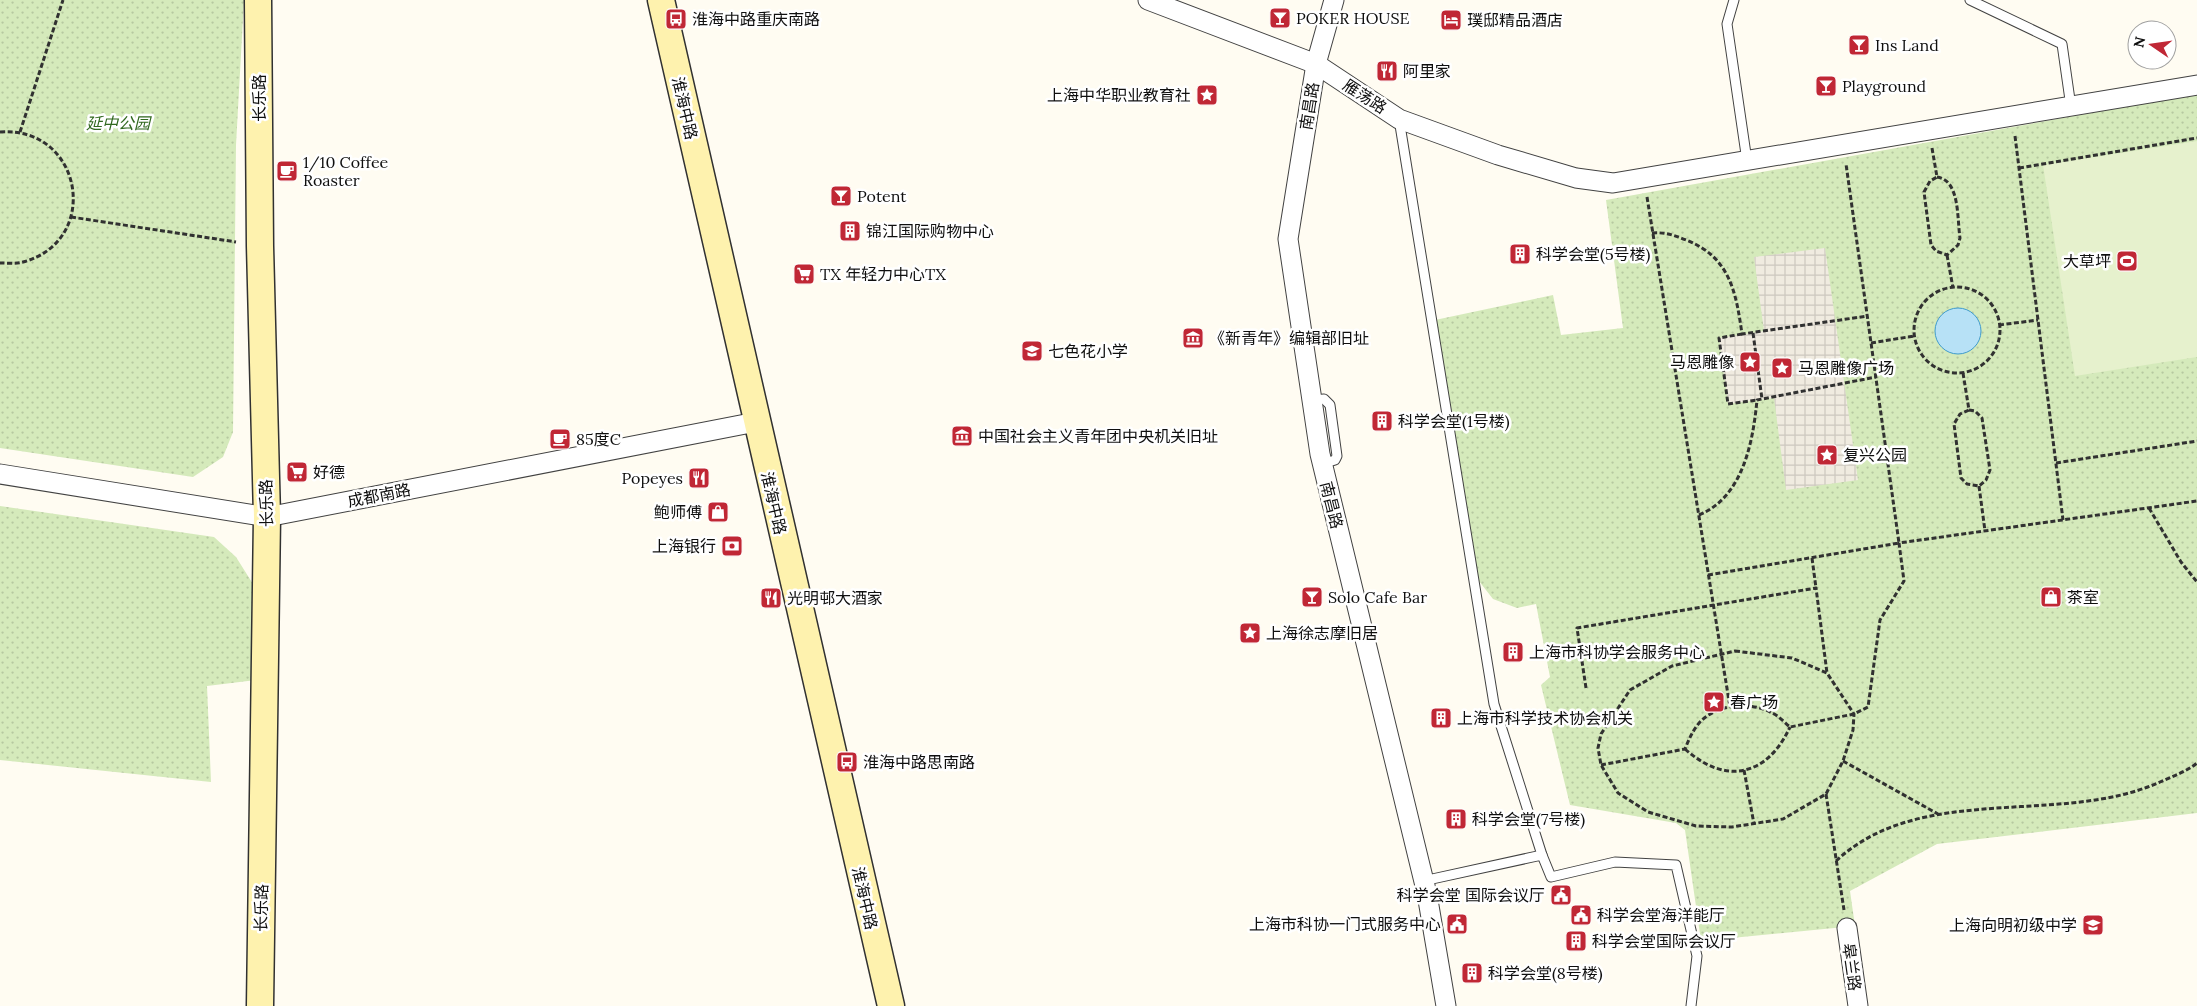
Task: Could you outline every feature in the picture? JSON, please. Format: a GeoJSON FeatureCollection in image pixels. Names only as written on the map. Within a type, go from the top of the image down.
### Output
{"type":"FeatureCollection","features":[{"type":"Feature","properties":{"kind":"main road","name":"长乐路"},"geometry":{"type":"LineString","coordinates":[[258,0],[260,246],[267,517],[260,1006]]}},
{"type":"Feature","properties":{"kind":"main road","name":"淮海中路"},"geometry":{"type":"LineString","coordinates":[[660,0],[890,1006]]}},
{"type":"Feature","properties":{"kind":"street","name":"雁荡路"},"geometry":{"type":"LineString","coordinates":[[1148,0],[1316,64],[1399,118],[1498,154],[1576,178],[1613,183],[2012,116],[2071,108],[2197,85]]}},
{"type":"Feature","properties":{"kind":"street","name":"南昌路"},"geometry":{"type":"LineString","coordinates":[[1334,0],[1316,64],[1288,238],[1322,464],[1423,881],[1446,1006]]}},
{"type":"Feature","properties":{"kind":"street","name":"成都南路"},"geometry":{"type":"LineString","coordinates":[[0,474],[267,517],[756,422]]}},
{"type":"Feature","properties":{"kind":"street","name":"皋兰路"},"geometry":{"type":"LineString","coordinates":[[1847,928],[1858,1006]]}},
{"type":"Feature","properties":{"kind":"lane"},"geometry":{"type":"LineString","coordinates":[[1734,0],[1727,24],[1747,161]]}},
{"type":"Feature","properties":{"kind":"lane"},"geometry":{"type":"LineString","coordinates":[[1970,0],[2062,44],[2071,108]]}},
{"type":"Feature","properties":{"kind":"lane"},"geometry":{"type":"LineString","coordinates":[[1399,118],[1494,704],[1542,855],[1551,877],[1615,862],[1676,865],[1697,956],[1691,1006]]}},
{"type":"Feature","properties":{"kind":"lane"},"geometry":{"type":"LineString","coordinates":[[1423,881],[1542,855]]}},
{"type":"Feature","properties":{"kind":"path"},"geometry":{"type":"LineString","coordinates":[[20,132],[63,0]]}},
{"type":"Feature","properties":{"kind":"path"},"geometry":{"type":"LineString","coordinates":[[2012,116],[2063,520]]}},
{"type":"Feature","properties":{"kind":"path"},"geometry":{"type":"LineString","coordinates":[[1930,130],[1937,177]]}},
{"type":"Feature","properties":{"kind":"path"},"geometry":{"type":"LineString","coordinates":[[0,132],[20,132],[37,138],[53,149],[65,163],[72,180],[74,199],[71,217],[60,238],[44,254],[22,262],[0,263]]}},
{"type":"Feature","properties":{"kind":"path"},"geometry":{"type":"LineString","coordinates":[[2019,168],[2197,138]]}},
{"type":"Feature","properties":{"kind":"path"},"geometry":{"type":"LineString","coordinates":[[1685,748],[1694,757],[1717,769],[1728,772],[1744,770],[1762,764],[1771,758],[1790,727],[1854,714],[1868,707],[1880,620],[1904,581],[1843,144]]}},
{"type":"Feature","properties":{"kind":"path"},"geometry":{"type":"LineString","coordinates":[[1937,177],[1945,178],[1952,185],[1960,238],[1958,244],[1948,255],[1936,251],[1931,245],[1924,192],[1930,181],[1937,177]]}},
{"type":"Feature","properties":{"kind":"path"},"geometry":{"type":"LineString","coordinates":[[1644,178],[1730,707]]}},
{"type":"Feature","properties":{"kind":"path"},"geometry":{"type":"LineString","coordinates":[[71,217],[260,246]]}},
{"type":"Feature","properties":{"kind":"path"},"geometry":{"type":"LineString","coordinates":[[1652,233],[1671,234],[1710,251],[1726,272],[1733,288],[1742,334]]}},
{"type":"Feature","properties":{"kind":"path"},"geometry":{"type":"LineString","coordinates":[[1948,255],[1953,288]]}},
{"type":"Feature","properties":{"kind":"path"},"geometry":{"type":"LineString","coordinates":[[1953,288],[1966,289],[1983,298],[1996,313],[1999,325],[1994,351],[1986,361],[1975,369],[1963,373],[1949,373],[1936,368],[1922,354],[1914,336],[1917,315],[1928,298],[1940,291],[1953,288]]}},
{"type":"Feature","properties":{"kind":"path"},"geometry":{"type":"LineString","coordinates":[[1868,316],[1719,338],[1728,404],[1876,378]]}},
{"type":"Feature","properties":{"kind":"path"},"geometry":{"type":"LineString","coordinates":[[1999,325],[2038,320]]}},
{"type":"Feature","properties":{"kind":"path"},"geometry":{"type":"LineString","coordinates":[[1753,333],[1762,399]]}},
{"type":"Feature","properties":{"kind":"path"},"geometry":{"type":"LineString","coordinates":[[1872,343],[1914,336]]}},
{"type":"Feature","properties":{"kind":"path"},"geometry":{"type":"LineString","coordinates":[[1963,373],[1969,410]]}},
{"type":"Feature","properties":{"kind":"path"},"geometry":{"type":"LineString","coordinates":[[1699,515],[1722,500],[1740,474],[1754,432],[1757,400]]}},
{"type":"Feature","properties":{"kind":"path"},"geometry":{"type":"LineString","coordinates":[[1969,410],[1976,411],[1982,418],[1990,470],[1986,480],[1979,486],[1967,484],[1961,478],[1954,424],[1960,414],[1969,410]]}},
{"type":"Feature","properties":{"kind":"path"},"geometry":{"type":"LineString","coordinates":[[2056,463],[2197,441]]}},
{"type":"Feature","properties":{"kind":"path"},"geometry":{"type":"LineString","coordinates":[[1979,486],[1985,531]]}},
{"type":"Feature","properties":{"kind":"path"},"geometry":{"type":"LineString","coordinates":[[1708,575],[1899,543],[2197,501]]}},
{"type":"Feature","properties":{"kind":"path"},"geometry":{"type":"LineString","coordinates":[[2149,508],[2181,562],[2197,582]]}},
{"type":"Feature","properties":{"kind":"path"},"geometry":{"type":"LineString","coordinates":[[1812,558],[1827,673],[1854,714],[1853,730],[1843,761],[1826,794],[1783,820],[1732,827],[1696,826],[1648,812],[1618,793],[1601,765],[1598,748],[1601,734],[1630,690],[1672,666],[1735,651],[1792,658],[1827,673]]}},
{"type":"Feature","properties":{"kind":"path"},"geometry":{"type":"LineString","coordinates":[[1586,688],[1577,628],[1816,588]]}},
{"type":"Feature","properties":{"kind":"path"},"geometry":{"type":"LineString","coordinates":[[1685,748],[1693,730],[1701,720],[1712,713],[1730,707],[1751,707],[1765,710],[1773,713],[1790,727]]}},
{"type":"Feature","properties":{"kind":"path"},"geometry":{"type":"LineString","coordinates":[[1601,765],[1685,748]]}},
{"type":"Feature","properties":{"kind":"path"},"geometry":{"type":"LineString","coordinates":[[1843,761],[1938,814]]}},
{"type":"Feature","properties":{"kind":"path"},"geometry":{"type":"LineString","coordinates":[[1836,861],[1867,839],[1895,825],[1938,814],[2097,801],[2143,790],[2190,769],[2197,763]]}},
{"type":"Feature","properties":{"kind":"path"},"geometry":{"type":"LineString","coordinates":[[1744,770],[1754,824]]}},
{"type":"Feature","properties":{"kind":"path"},"geometry":{"type":"LineString","coordinates":[[1826,794],[1847,928]]}},
{"type":"Feature","properties":{"kind":"green space","name":"延中公园"},"geometry":{"type":"Polygon","coordinates":[[[0,0],[244,0],[236,145],[233,432],[223,457],[193,477],[0,448],[0,0]]]}},
{"type":"Feature","properties":{"kind":"green space","name":"复兴公园"},"geometry":{"type":"Polygon","coordinates":[[[2197,94],[2197,813],[1937,844],[1850,891],[1855,926],[1701,941],[1685,830],[1676,823],[1570,805],[1541,685],[1550,677],[1536,604],[1517,608],[1493,599],[1475,576],[1435,320],[1553,295],[1561,335],[1623,328],[1606,200],[2197,94]]]}},
{"type":"Feature","properties":{"kind":"green space","name":"大草坪"},"geometry":{"type":"Polygon","coordinates":[[[2197,141],[2197,357],[2075,376],[2043,165],[2197,141]]]}},
{"type":"Feature","properties":{"kind":"green space"},"geometry":{"type":"Polygon","coordinates":[[[0,506],[214,537],[236,557],[253,584],[256,680],[207,686],[211,782],[0,760],[0,506]]]}},
{"type":"Feature","properties":{"kind":"shaded area","name":"马恩雕像广场"},"geometry":{"type":"Polygon","coordinates":[[[1825,248],[1858,480],[1786,490],[1774,398],[1728,404],[1719,338],[1764,331],[1754,257],[1825,248]]]}},
{"type":"Feature","properties":{"kind":"water"},"geometry":{"type":"Polygon","coordinates":[[[1958,308],[1971,312],[1977,318],[1981,331],[1977,344],[1971,350],[1958,354],[1945,350],[1939,344],[1935,331],[1939,318],[1945,312],[1958,308]]]}},
{"type":"Feature","properties":{"kind":"place","name":"POKER HOUSE"},"geometry":{"type":"Point","coordinates":[1280,18]}},
{"type":"Feature","properties":{"kind":"place","name":"淮海中路重庆南路"},"geometry":{"type":"Point","coordinates":[676,19]}},
{"type":"Feature","properties":{"kind":"place","name":"璞邸精品酒店"},"geometry":{"type":"Point","coordinates":[1451,20]}},
{"type":"Feature","properties":{"kind":"place","name":"Ins Land"},"geometry":{"type":"Point","coordinates":[1859,45]}},
{"type":"Feature","properties":{"kind":"place","name":"阿里家"},"geometry":{"type":"Point","coordinates":[1387,71]}},
{"type":"Feature","properties":{"kind":"place","name":"Playground"},"geometry":{"type":"Point","coordinates":[1826,86]}},
{"type":"Feature","properties":{"kind":"place","name":"上海中华职业教育社"},"geometry":{"type":"Point","coordinates":[1207,95]}},
{"type":"Feature","properties":{"kind":"place","name":"1/10 Coffee Roaster"},"geometry":{"type":"Point","coordinates":[287,171]}},
{"type":"Feature","properties":{"kind":"place","name":"Potent"},"geometry":{"type":"Point","coordinates":[841,196]}},
{"type":"Feature","properties":{"kind":"place","name":"锦江国际购物中心"},"geometry":{"type":"Point","coordinates":[850,231]}},
{"type":"Feature","properties":{"kind":"place","name":"科学会堂(5号楼)"},"geometry":{"type":"Point","coordinates":[1520,254]}},
{"type":"Feature","properties":{"kind":"place","name":"大草坪"},"geometry":{"type":"Point","coordinates":[2127,261]}},
{"type":"Feature","properties":{"kind":"place","name":"TX 年轻力中心TX"},"geometry":{"type":"Point","coordinates":[804,274]}},
{"type":"Feature","properties":{"kind":"place","name":"《新青年》编辑部旧址"},"geometry":{"type":"Point","coordinates":[1193,338]}},
{"type":"Feature","properties":{"kind":"place","name":"七色花小学"},"geometry":{"type":"Point","coordinates":[1032,351]}},
{"type":"Feature","properties":{"kind":"place","name":"马恩雕像"},"geometry":{"type":"Point","coordinates":[1750,362]}},
{"type":"Feature","properties":{"kind":"place","name":"马恩雕像广场"},"geometry":{"type":"Point","coordinates":[1782,368]}},
{"type":"Feature","properties":{"kind":"place","name":"科学会堂(1号楼)"},"geometry":{"type":"Point","coordinates":[1382,421]}},
{"type":"Feature","properties":{"kind":"place","name":"中国社会主义青年团中央机关旧址"},"geometry":{"type":"Point","coordinates":[962,436]}},
{"type":"Feature","properties":{"kind":"place","name":"85度C"},"geometry":{"type":"Point","coordinates":[560,439]}},
{"type":"Feature","properties":{"kind":"place","name":"复兴公园"},"geometry":{"type":"Point","coordinates":[1827,455]}},
{"type":"Feature","properties":{"kind":"place","name":"好德"},"geometry":{"type":"Point","coordinates":[297,472]}},
{"type":"Feature","properties":{"kind":"place","name":"Popeyes"},"geometry":{"type":"Point","coordinates":[699,478]}},
{"type":"Feature","properties":{"kind":"place","name":"鲍师傅"},"geometry":{"type":"Point","coordinates":[718,512]}},
{"type":"Feature","properties":{"kind":"place","name":"上海银行"},"geometry":{"type":"Point","coordinates":[732,546]}},
{"type":"Feature","properties":{"kind":"place","name":"Solo Cafe Bar"},"geometry":{"type":"Point","coordinates":[1312,597]}},
{"type":"Feature","properties":{"kind":"place","name":"茶室"},"geometry":{"type":"Point","coordinates":[2051,597]}},
{"type":"Feature","properties":{"kind":"place","name":"光明邨大酒家"},"geometry":{"type":"Point","coordinates":[771,598]}},
{"type":"Feature","properties":{"kind":"place","name":"上海徐志摩旧居"},"geometry":{"type":"Point","coordinates":[1250,633]}},
{"type":"Feature","properties":{"kind":"place","name":"上海市科协学会服务中心"},"geometry":{"type":"Point","coordinates":[1513,652]}},
{"type":"Feature","properties":{"kind":"place","name":"春广场"},"geometry":{"type":"Point","coordinates":[1714,702]}},
{"type":"Feature","properties":{"kind":"place","name":"上海市科学技术协会机关"},"geometry":{"type":"Point","coordinates":[1441,718]}},
{"type":"Feature","properties":{"kind":"place","name":"淮海中路思南路"},"geometry":{"type":"Point","coordinates":[847,762]}},
{"type":"Feature","properties":{"kind":"place","name":"科学会堂(7号楼)"},"geometry":{"type":"Point","coordinates":[1456,819]}},
{"type":"Feature","properties":{"kind":"place","name":"科学会堂 国际会议厅"},"geometry":{"type":"Point","coordinates":[1561,895]}},
{"type":"Feature","properties":{"kind":"place","name":"科学会堂海洋能厅"},"geometry":{"type":"Point","coordinates":[1581,915]}},
{"type":"Feature","properties":{"kind":"place","name":"上海市科协一门式服务中心"},"geometry":{"type":"Point","coordinates":[1457,924]}},
{"type":"Feature","properties":{"kind":"place","name":"上海向明初级中学"},"geometry":{"type":"Point","coordinates":[2093,925]}},
{"type":"Feature","properties":{"kind":"place","name":"科学会堂国际会议厅"},"geometry":{"type":"Point","coordinates":[1576,941]}},
{"type":"Feature","properties":{"kind":"place","name":"科学会堂(8号楼)"},"geometry":{"type":"Point","coordinates":[1472,973]}}]}
